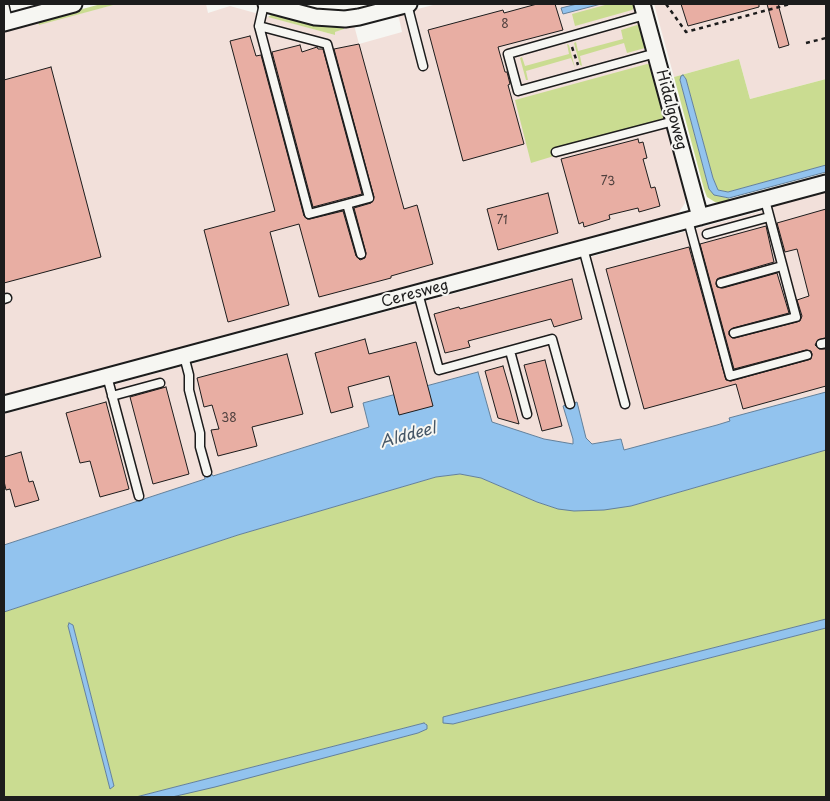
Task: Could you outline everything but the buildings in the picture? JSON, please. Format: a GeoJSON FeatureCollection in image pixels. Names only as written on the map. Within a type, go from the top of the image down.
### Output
{"type":"FeatureCollection","features":[{"type":"Feature","properties":{"kind":"street"},"geometry":{"type":"LineString","coordinates":[[6,22],[74,4]]}},
{"type":"Feature","properties":{"kind":"street"},"geometry":{"type":"LineString","coordinates":[[265,4],[315,16],[345,19],[408,4]]}},
{"type":"Feature","properties":{"kind":"street","name":"Hidalgoweg"},"geometry":{"type":"LineString","coordinates":[[644,9],[674,121],[694,218]]}},
{"type":"Feature","properties":{"kind":"street","name":"Ceresweg"},"geometry":{"type":"LineString","coordinates":[[4,404],[826,183]]}},
{"type":"Feature","properties":{"kind":"lane"},"geometry":{"type":"LineString","coordinates":[[4,4],[6,22]]}},
{"type":"Feature","properties":{"kind":"lane"},"geometry":{"type":"LineString","coordinates":[[258,26],[327,44],[369,198],[309,214],[258,26],[265,4]]}},
{"type":"Feature","properties":{"kind":"lane"},"geometry":{"type":"LineString","coordinates":[[408,4],[423,66]]}},
{"type":"Feature","properties":{"kind":"lane"},"geometry":{"type":"LineString","coordinates":[[644,9],[569,36],[508,54],[518,91],[656,53]]}},
{"type":"Feature","properties":{"kind":"lane"},"geometry":{"type":"LineString","coordinates":[[556,152],[674,121]]}},
{"type":"Feature","properties":{"kind":"lane"},"geometry":{"type":"LineString","coordinates":[[734,333],[796,317],[765,200]]}},
{"type":"Feature","properties":{"kind":"lane"},"geometry":{"type":"LineString","coordinates":[[347,204],[360,254]]}},
{"type":"Feature","properties":{"kind":"lane"},"geometry":{"type":"LineString","coordinates":[[707,234],[769,217]]}},
{"type":"Feature","properties":{"kind":"lane"},"geometry":{"type":"LineString","coordinates":[[694,218],[730,376],[807,355]]}},
{"type":"Feature","properties":{"kind":"lane"},"geometry":{"type":"LineString","coordinates":[[583,248],[625,404]]}},
{"type":"Feature","properties":{"kind":"lane"},"geometry":{"type":"LineString","coordinates":[[721,283],[782,266]]}},
{"type":"Feature","properties":{"kind":"lane"},"geometry":{"type":"LineString","coordinates":[[418,293],[439,370],[552,339],[570,404]]}},
{"type":"Feature","properties":{"kind":"lane"},"geometry":{"type":"LineString","coordinates":[[510,351],[527,414]]}},
{"type":"Feature","properties":{"kind":"lane"},"geometry":{"type":"LineString","coordinates":[[184,356],[189,375],[189,390],[200,433],[200,447],[207,472]]}},
{"type":"Feature","properties":{"kind":"lane"},"geometry":{"type":"LineString","coordinates":[[107,376],[139,496]]}},
{"type":"Feature","properties":{"kind":"lane"},"geometry":{"type":"LineString","coordinates":[[112,396],[160,383]]}},
{"type":"Feature","properties":{"kind":"path"},"geometry":{"type":"LineString","coordinates":[[666,4],[686,32],[790,4]]}},
{"type":"Feature","properties":{"kind":"path"},"geometry":{"type":"LineString","coordinates":[[569,36],[580,74]]}},
{"type":"Feature","properties":{"kind":"path"},"geometry":{"type":"LineString","coordinates":[[806,43],[826,38]]}},
{"type":"Feature","properties":{"kind":"shaded area"},"geometry":{"type":"Polygon","coordinates":[[[117,4],[206,4],[208,13],[230,6],[335,35],[334,32],[344,29],[344,26],[354,25],[359,44],[402,32],[399,18],[394,15],[437,4],[635,4],[685,191],[685,203],[679,212],[671,218],[4,398],[4,30],[38,21],[39,24],[117,4]]]}},
{"type":"Feature","properties":{"kind":"shaded area"},"geometry":{"type":"Polygon","coordinates":[[[654,4],[826,4],[826,79],[750,99],[739,59],[674,77],[654,4]]]}},
{"type":"Feature","properties":{"kind":"shaded area"},"geometry":{"type":"Polygon","coordinates":[[[826,190],[826,392],[730,418],[731,421],[624,450],[621,439],[592,444],[586,438],[573,440],[573,444],[544,439],[491,422],[478,372],[363,403],[369,427],[212,476],[210,471],[205,479],[4,545],[4,414],[773,208],[772,204],[826,190]]]}},
{"type":"Feature","properties":{"kind":"green space"},"geometry":{"type":"Polygon","coordinates":[[[101,4],[117,4],[39,25],[38,21],[101,4]]]}},
{"type":"Feature","properties":{"kind":"green space"},"geometry":{"type":"Polygon","coordinates":[[[605,4],[635,4],[636,6],[632,10],[575,26],[572,14],[605,4]]]}},
{"type":"Feature","properties":{"kind":"green space"},"geometry":{"type":"Polygon","coordinates":[[[274,13],[317,24],[344,26],[344,29],[335,32],[335,35],[268,17],[274,13]]]}},
{"type":"Feature","properties":{"kind":"green space"},"geometry":{"type":"Polygon","coordinates":[[[637,25],[640,26],[646,45],[645,48],[627,53],[624,43],[580,56],[582,66],[580,65],[574,43],[576,42],[578,51],[623,39],[621,30],[637,25]]]}},
{"type":"Feature","properties":{"kind":"green space"},"geometry":{"type":"Polygon","coordinates":[[[567,44],[569,45],[575,68],[571,58],[526,71],[528,80],[526,80],[520,58],[522,57],[525,66],[569,54],[567,44]]]}},
{"type":"Feature","properties":{"kind":"green space"},"geometry":{"type":"Polygon","coordinates":[[[739,59],[750,99],[826,79],[826,165],[728,192],[718,190],[684,76],[680,80],[709,189],[729,198],[730,201],[723,203],[715,202],[707,197],[704,189],[674,77],[739,59]]]}},
{"type":"Feature","properties":{"kind":"green space"},"geometry":{"type":"Polygon","coordinates":[[[647,64],[651,65],[665,115],[662,120],[553,150],[554,156],[531,163],[515,100],[647,64]]]}},
{"type":"Feature","properties":{"kind":"green space"},"geometry":{"type":"Polygon","coordinates":[[[826,450],[826,619],[444,717],[453,724],[826,628],[826,797],[172,797],[418,733],[426,723],[424,723],[136,797],[4,797],[4,612],[238,535],[436,477],[461,474],[481,478],[558,509],[631,506],[826,450]],[[69,623],[68,626],[110,789],[114,786],[73,625],[69,623]]]}},
{"type":"Feature","properties":{"kind":"water"},"geometry":{"type":"Polygon","coordinates":[[[577,4],[601,4],[563,14],[561,8],[577,4]]]}},
{"type":"Feature","properties":{"kind":"water"},"geometry":{"type":"Polygon","coordinates":[[[683,75],[686,79],[718,190],[728,192],[826,165],[826,172],[729,198],[714,195],[709,189],[680,80],[683,75]]]}},
{"type":"Feature","properties":{"kind":"water","name":"Alddeel"},"geometry":{"type":"Polygon","coordinates":[[[478,372],[492,422],[544,439],[573,444],[563,406],[577,402],[586,438],[592,444],[621,439],[624,450],[717,425],[730,421],[729,418],[826,392],[826,450],[631,506],[604,510],[574,511],[558,509],[481,478],[460,474],[436,477],[238,535],[4,612],[4,545],[205,479],[204,473],[210,471],[213,476],[369,427],[363,403],[478,372]]]}},
{"type":"Feature","properties":{"kind":"water"},"geometry":{"type":"Polygon","coordinates":[[[826,619],[826,628],[453,724],[443,723],[443,717],[826,619]]]}},
{"type":"Feature","properties":{"kind":"water"},"geometry":{"type":"Polygon","coordinates":[[[69,623],[73,625],[114,786],[110,789],[68,626],[69,623]]]}},
{"type":"Feature","properties":{"kind":"water"},"geometry":{"type":"Polygon","coordinates":[[[424,723],[427,725],[427,729],[418,733],[215,787],[172,797],[136,797],[424,723]]]}}]}
